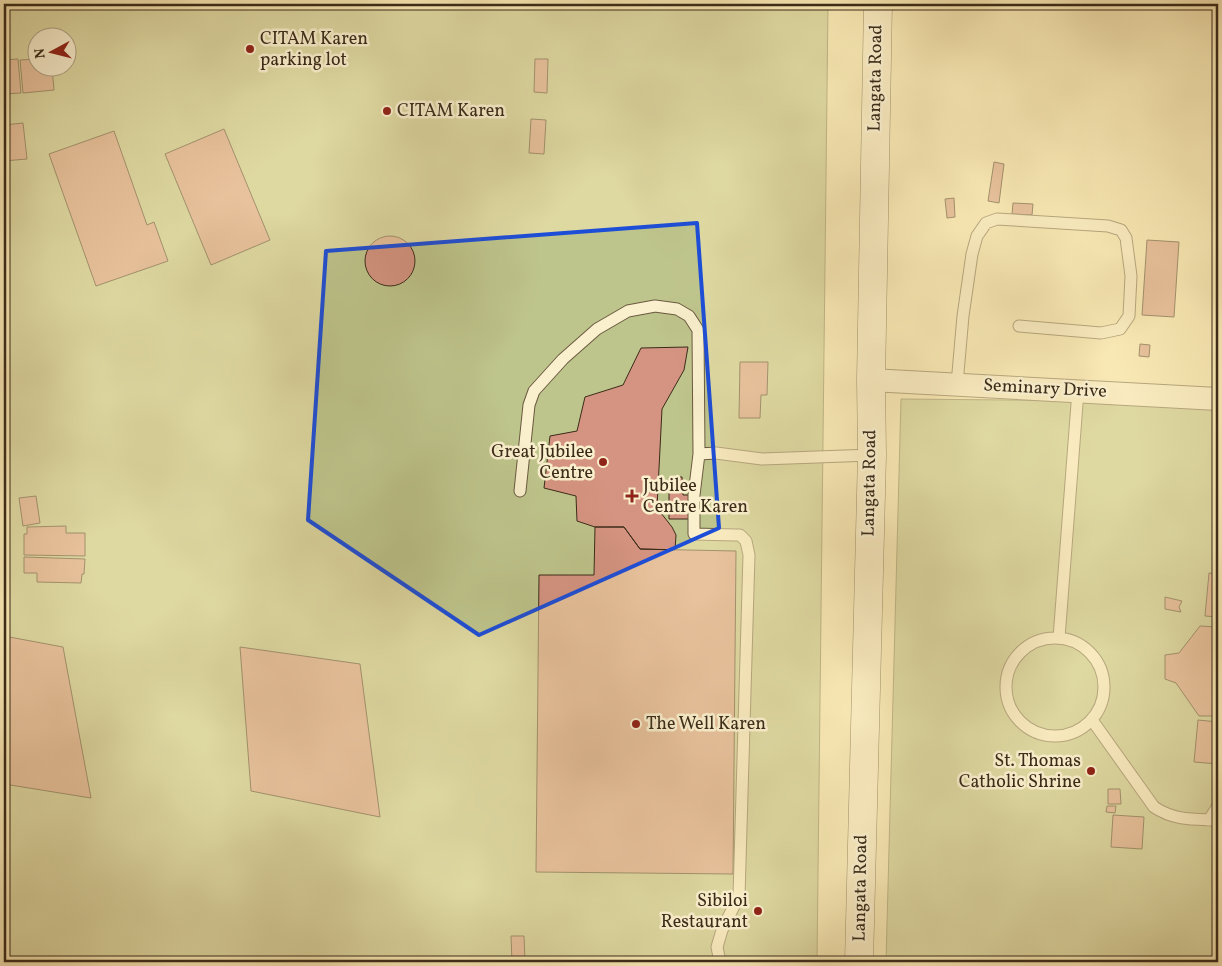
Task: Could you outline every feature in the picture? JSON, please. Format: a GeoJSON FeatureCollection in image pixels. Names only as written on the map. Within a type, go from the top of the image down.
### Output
{"type":"FeatureCollection","features":[{"type":"Feature","properties":{"kind":"main road","name":"Langata Road"},"geometry":{"type":"LineString","coordinates":[[859,962],[872,455],[871,380],[878,4]]}},
{"type":"Feature","properties":{"kind":"street","name":"Seminary Drive"},"geometry":{"type":"LineString","coordinates":[[871,380],[1218,399]]}},
{"type":"Feature","properties":{"kind":"lane"},"geometry":{"type":"LineString","coordinates":[[958,384],[963,316],[972,254],[977,236],[986,223],[997,219],[1108,226],[1120,230],[1126,238],[1131,276],[1129,316],[1120,329],[1101,333],[1019,326]]}},
{"type":"Feature","properties":{"kind":"lane"},"geometry":{"type":"LineString","coordinates":[[520,491],[529,405],[534,392],[563,359],[597,329],[628,311],[655,306],[677,309],[690,316],[698,330],[699,454],[694,495],[694,534],[740,535],[746,541],[749,555],[739,896],[722,930],[718,948],[720,962]]}},
{"type":"Feature","properties":{"kind":"lane"},"geometry":{"type":"LineString","coordinates":[[1059,638],[1078,391]]}},
{"type":"Feature","properties":{"kind":"lane"},"geometry":{"type":"LineString","coordinates":[[699,454],[716,453],[762,459],[872,455]]}},
{"type":"Feature","properties":{"kind":"lane"},"geometry":{"type":"LineString","coordinates":[[1059,638],[1076,643],[1091,654],[1100,669],[1104,687],[1101,705],[1092,720],[1077,732],[1060,737],[1042,735],[1026,727],[1013,714],[1006,697],[1006,679],[1013,662],[1025,648],[1041,640],[1059,638]]}},
{"type":"Feature","properties":{"kind":"lane"},"geometry":{"type":"LineString","coordinates":[[1092,720],[1154,807],[1165,814],[1187,820],[1214,820],[1218,806]]}},
{"type":"Feature","properties":{"kind":"highlighted area"},"geometry":{"type":"Polygon","coordinates":[[[697,223],[719,528],[479,635],[308,520],[326,251],[697,223]]]}},
{"type":"Feature","properties":{"kind":"green space"},"geometry":{"type":"Polygon","coordinates":[[[4,4],[828,4],[817,962],[4,962],[4,4]]]}},
{"type":"Feature","properties":{"kind":"green space"},"geometry":{"type":"Polygon","coordinates":[[[901,399],[1218,402],[1218,962],[886,962],[901,399]]]}},
{"type":"Feature","properties":{"kind":"building"},"geometry":{"type":"Polygon","coordinates":[[[18,59],[21,93],[4,94],[4,60],[18,59]]]}},
{"type":"Feature","properties":{"kind":"building"},"geometry":{"type":"Polygon","coordinates":[[[535,59],[548,59],[547,93],[534,92],[535,59]]]}},
{"type":"Feature","properties":{"kind":"building"},"geometry":{"type":"Polygon","coordinates":[[[20,60],[28,60],[28,78],[53,78],[54,90],[23,93],[20,60]]]}},
{"type":"Feature","properties":{"kind":"building"},"geometry":{"type":"Polygon","coordinates":[[[531,119],[546,120],[544,154],[529,153],[531,119]]]}},
{"type":"Feature","properties":{"kind":"building"},"geometry":{"type":"Polygon","coordinates":[[[23,123],[27,159],[4,161],[4,125],[23,123]]]}},
{"type":"Feature","properties":{"kind":"building"},"geometry":{"type":"Polygon","coordinates":[[[224,129],[270,240],[211,265],[165,154],[224,129]]]}},
{"type":"Feature","properties":{"kind":"building"},"geometry":{"type":"Polygon","coordinates":[[[114,131],[147,225],[154,222],[168,261],[96,286],[49,154],[114,131]]]}},
{"type":"Feature","properties":{"kind":"building"},"geometry":{"type":"Polygon","coordinates":[[[994,162],[1004,164],[999,203],[988,201],[994,162]]]}},
{"type":"Feature","properties":{"kind":"building"},"geometry":{"type":"Polygon","coordinates":[[[954,198],[955,217],[947,218],[945,199],[954,198]]]}},
{"type":"Feature","properties":{"kind":"building"},"geometry":{"type":"Polygon","coordinates":[[[1013,203],[1033,204],[1032,215],[1012,214],[1013,203]]]}},
{"type":"Feature","properties":{"kind":"building"},"geometry":{"type":"Polygon","coordinates":[[[385,236],[395,236],[408,243],[415,256],[415,266],[408,279],[395,286],[385,286],[376,282],[369,275],[365,266],[365,256],[369,247],[376,240],[385,236]]]}},
{"type":"Feature","properties":{"kind":"building"},"geometry":{"type":"Polygon","coordinates":[[[1147,240],[1179,242],[1174,317],[1142,315],[1147,240]]]}},
{"type":"Feature","properties":{"kind":"building"},"geometry":{"type":"Polygon","coordinates":[[[1140,344],[1150,345],[1149,357],[1139,356],[1140,344]]]}},
{"type":"Feature","properties":{"kind":"building","name":"Great Jubilee Centre"},"geometry":{"type":"Polygon","coordinates":[[[688,347],[684,370],[662,409],[657,508],[676,535],[675,550],[640,549],[624,527],[595,527],[577,521],[576,496],[544,488],[550,436],[577,431],[585,397],[623,385],[641,348],[688,347]]]}},
{"type":"Feature","properties":{"kind":"building"},"geometry":{"type":"Polygon","coordinates":[[[740,362],[768,362],[767,395],[761,395],[760,418],[739,418],[740,362]]]}},
{"type":"Feature","properties":{"kind":"building"},"geometry":{"type":"Polygon","coordinates":[[[669,477],[682,477],[683,495],[692,495],[692,519],[669,519],[669,477]]]}},
{"type":"Feature","properties":{"kind":"building"},"geometry":{"type":"Polygon","coordinates":[[[36,496],[40,523],[23,526],[19,498],[36,496]]]}},
{"type":"Feature","properties":{"kind":"building"},"geometry":{"type":"Polygon","coordinates":[[[66,526],[66,533],[85,533],[85,556],[24,555],[24,534],[27,534],[27,527],[66,526]]]}},
{"type":"Feature","properties":{"kind":"building","name":"The Well Karen"},"geometry":{"type":"Polygon","coordinates":[[[595,527],[624,527],[640,549],[736,551],[733,874],[536,872],[539,575],[594,575],[595,527]]]}},
{"type":"Feature","properties":{"kind":"building"},"geometry":{"type":"Polygon","coordinates":[[[24,557],[85,559],[81,583],[37,582],[37,573],[24,573],[24,557]]]}},
{"type":"Feature","properties":{"kind":"building"},"geometry":{"type":"Polygon","coordinates":[[[1209,573],[1218,574],[1218,617],[1205,616],[1209,573]]]}},
{"type":"Feature","properties":{"kind":"building"},"geometry":{"type":"Polygon","coordinates":[[[1165,597],[1182,601],[1179,607],[1181,612],[1165,609],[1165,597]]]}},
{"type":"Feature","properties":{"kind":"building"},"geometry":{"type":"Polygon","coordinates":[[[1200,626],[1218,627],[1218,716],[1199,716],[1176,683],[1165,679],[1165,655],[1179,653],[1200,626]]]}},
{"type":"Feature","properties":{"kind":"building"},"geometry":{"type":"Polygon","coordinates":[[[4,636],[63,647],[91,798],[4,784],[4,636]]]}},
{"type":"Feature","properties":{"kind":"building"},"geometry":{"type":"Polygon","coordinates":[[[240,647],[360,664],[380,817],[251,791],[240,647]]]}},
{"type":"Feature","properties":{"kind":"building"},"geometry":{"type":"Polygon","coordinates":[[[1198,720],[1218,722],[1218,764],[1194,762],[1198,720]]]}},
{"type":"Feature","properties":{"kind":"building"},"geometry":{"type":"Polygon","coordinates":[[[1108,789],[1120,789],[1121,804],[1108,804],[1108,789]]]}},
{"type":"Feature","properties":{"kind":"building"},"geometry":{"type":"Polygon","coordinates":[[[1107,806],[1116,806],[1115,813],[1106,812],[1107,806]]]}},
{"type":"Feature","properties":{"kind":"building"},"geometry":{"type":"Polygon","coordinates":[[[1113,815],[1144,817],[1142,849],[1111,847],[1113,815]]]}},
{"type":"Feature","properties":{"kind":"building"},"geometry":{"type":"Polygon","coordinates":[[[511,936],[524,936],[525,962],[512,962],[511,936]]]}},
{"type":"Feature","properties":{"kind":"place","name":"CITAM Karen parking lot"},"geometry":{"type":"Point","coordinates":[250,49]}},
{"type":"Feature","properties":{"kind":"place","name":"CITAM Karen"},"geometry":{"type":"Point","coordinates":[387,111]}},
{"type":"Feature","properties":{"kind":"place","name":"Great Jubilee Centre"},"geometry":{"type":"Point","coordinates":[603,462]}},
{"type":"Feature","properties":{"kind":"place","name":"Jubilee Centre Karen"},"geometry":{"type":"Point","coordinates":[632,496]}},
{"type":"Feature","properties":{"kind":"place","name":"The Well Karen"},"geometry":{"type":"Point","coordinates":[636,724]}},
{"type":"Feature","properties":{"kind":"place","name":"St. Thomas Catholic Shrine"},"geometry":{"type":"Point","coordinates":[1091,771]}},
{"type":"Feature","properties":{"kind":"place","name":"Sibiloi Restaurant"},"geometry":{"type":"Point","coordinates":[758,911]}}]}
